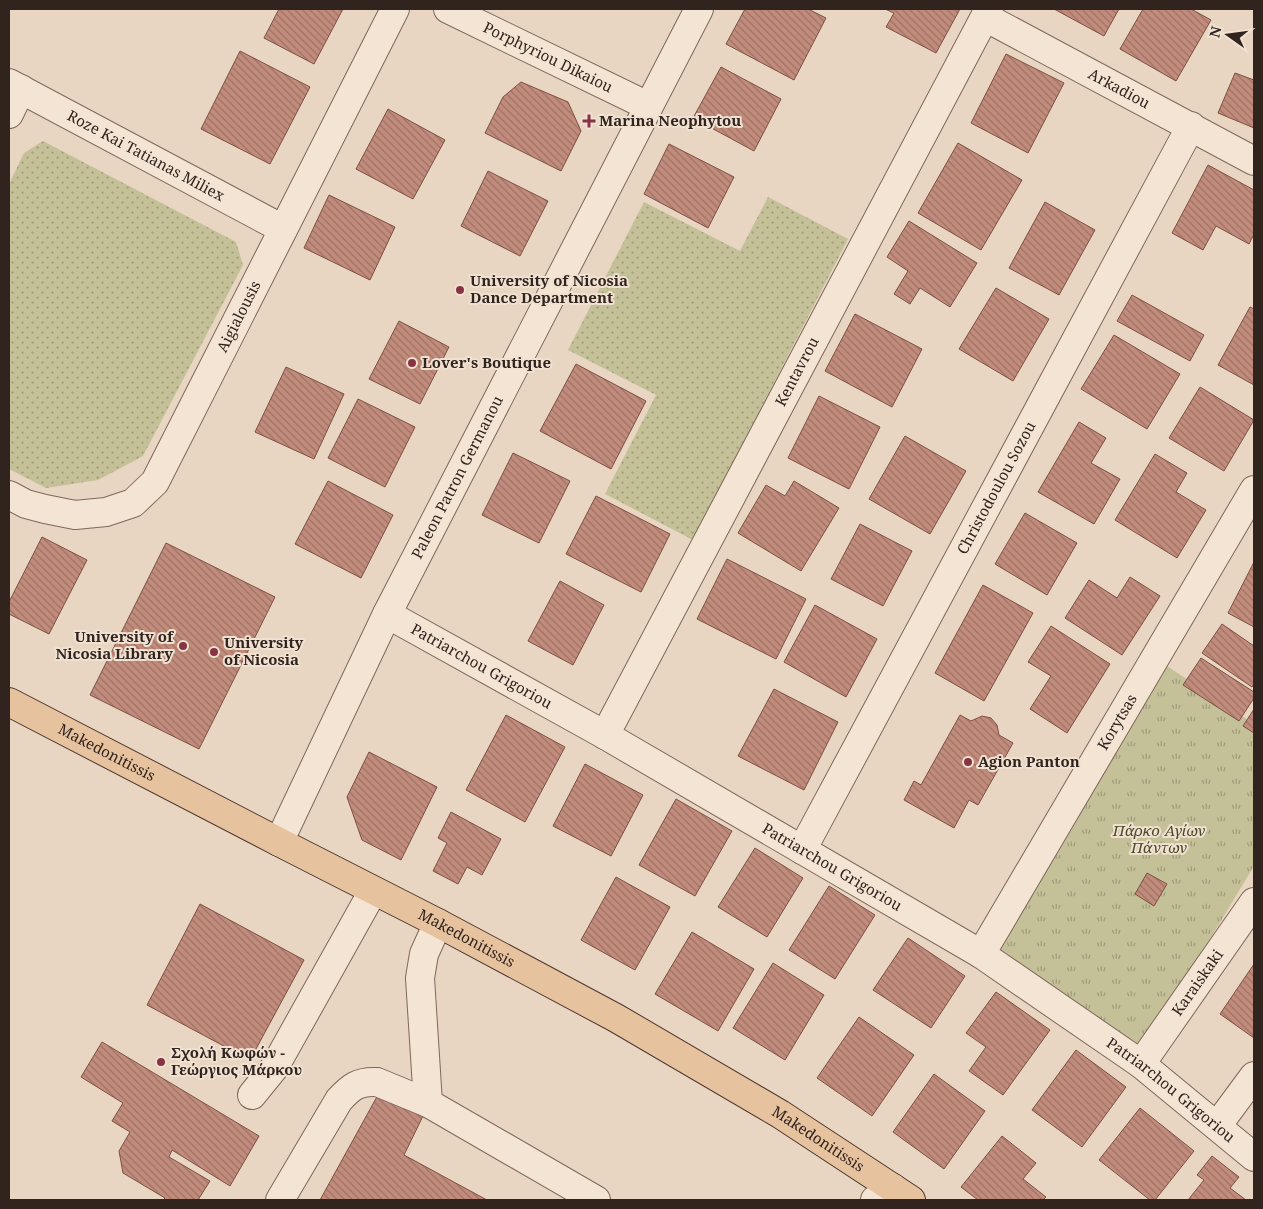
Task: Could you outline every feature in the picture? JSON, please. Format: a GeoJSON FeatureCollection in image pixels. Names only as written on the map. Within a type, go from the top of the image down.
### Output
{"type":"FeatureCollection","features":[{"type":"Feature","properties":{"kind":"main road","name":"Makedonitissis"},"geometry":{"type":"LineString","coordinates":[[9,702],[438,923],[616,1018],[780,1114],[893,1196]]}},
{"type":"Feature","properties":{"kind":"street","name":"Aigialousis"},"geometry":{"type":"LineString","coordinates":[[9,495],[26,504],[75,516],[106,512],[133,503],[155,482],[395,9]]}},
{"type":"Feature","properties":{"kind":"street","name":"Porphyriou Dikaiou"},"geometry":{"type":"LineString","coordinates":[[448,9],[648,106]]}},
{"type":"Feature","properties":{"kind":"street","name":"Paleon Patron Germanou"},"geometry":{"type":"LineString","coordinates":[[279,842],[387,614],[699,9]]}},
{"type":"Feature","properties":{"kind":"street","name":"Arkadiou"},"geometry":{"type":"LineString","coordinates":[[987,13],[1254,161]]}},
{"type":"Feature","properties":{"kind":"street","name":"Kentavrou"},"geometry":{"type":"LineString","coordinates":[[605,735],[987,13]]}},
{"type":"Feature","properties":{"kind":"street","name":"Roze Kai Tatianas Miliex"},"geometry":{"type":"LineString","coordinates":[[15,86],[282,229]]}},
{"type":"Feature","properties":{"kind":"street"},"geometry":{"type":"LineString","coordinates":[[9,114],[15,86]]}},
{"type":"Feature","properties":{"kind":"street","name":"Christodoulou Sozou"},"geometry":{"type":"LineString","coordinates":[[802,850],[1190,126]]}},
{"type":"Feature","properties":{"kind":"street","name":"Korytsas"},"geometry":{"type":"LineString","coordinates":[[981,954],[1254,490]]}},
{"type":"Feature","properties":{"kind":"street","name":"Patriarchou Grigoriou"},"geometry":{"type":"LineString","coordinates":[[387,614],[605,735],[981,954],[1141,1064],[1254,1157]]}},
{"type":"Feature","properties":{"kind":"street"},"geometry":{"type":"LineString","coordinates":[[252,1094],[274,1068],[373,891]]}},
{"type":"Feature","properties":{"kind":"street","name":"Karaiskaki"},"geometry":{"type":"LineString","coordinates":[[1141,1064],[1254,902]]}},
{"type":"Feature","properties":{"kind":"street"},"geometry":{"type":"LineString","coordinates":[[428,1103],[420,978],[424,954],[438,923]]}},
{"type":"Feature","properties":{"kind":"street"},"geometry":{"type":"LineString","coordinates":[[1217,1126],[1254,1076]]}},
{"type":"Feature","properties":{"kind":"street"},"geometry":{"type":"LineString","coordinates":[[280,1200],[339,1100],[350,1088],[368,1082],[377,1082],[428,1103],[596,1200]]}},
{"type":"Feature","properties":{"kind":"green space"},"geometry":{"type":"Polygon","coordinates":[[[43,141],[236,242],[243,265],[143,456],[98,480],[46,488],[9,469],[9,184],[24,153],[43,141]]]}},
{"type":"Feature","properties":{"kind":"green space"},"geometry":{"type":"Polygon","coordinates":[[[768,197],[848,239],[693,540],[605,494],[656,395],[568,350],[644,202],[740,251],[768,197]]]}},
{"type":"Feature","properties":{"kind":"green space","name":"Πάρκο Αγίων Πάντων"},"geometry":{"type":"Polygon","coordinates":[[[1155,658],[1254,724],[1254,866],[1142,1052],[981,954],[1155,658]]]}},
{"type":"Feature","properties":{"kind":"building"},"geometry":{"type":"Polygon","coordinates":[[[279,9],[343,9],[314,64],[264,38],[279,9]]]}},
{"type":"Feature","properties":{"kind":"building"},"geometry":{"type":"Polygon","coordinates":[[[745,9],[808,9],[826,18],[794,80],[726,44],[745,9]]]}},
{"type":"Feature","properties":{"kind":"building"},"geometry":{"type":"Polygon","coordinates":[[[885,9],[960,9],[936,53],[886,27],[894,13],[885,9]]]}},
{"type":"Feature","properties":{"kind":"building"},"geometry":{"type":"Polygon","coordinates":[[[1054,9],[1119,9],[1104,36],[1054,9]]]}},
{"type":"Feature","properties":{"kind":"building"},"geometry":{"type":"Polygon","coordinates":[[[1143,9],[1191,9],[1211,20],[1176,81],[1120,49],[1143,9]]]}},
{"type":"Feature","properties":{"kind":"building"},"geometry":{"type":"Polygon","coordinates":[[[240,51],[310,87],[270,164],[201,129],[240,51]]]}},
{"type":"Feature","properties":{"kind":"building"},"geometry":{"type":"Polygon","coordinates":[[[1006,54],[1064,83],[1028,153],[971,123],[1006,54]]]}},
{"type":"Feature","properties":{"kind":"building"},"geometry":{"type":"Polygon","coordinates":[[[721,67],[781,99],[754,151],[693,118],[721,67]]]}},
{"type":"Feature","properties":{"kind":"building"},"geometry":{"type":"Polygon","coordinates":[[[1235,73],[1254,80],[1254,128],[1218,113],[1235,73]]]}},
{"type":"Feature","properties":{"kind":"building"},"geometry":{"type":"Polygon","coordinates":[[[521,82],[568,102],[581,131],[561,171],[485,133],[503,97],[521,82]]]}},
{"type":"Feature","properties":{"kind":"building"},"geometry":{"type":"Polygon","coordinates":[[[388,109],[445,140],[413,199],[356,169],[388,109]]]}},
{"type":"Feature","properties":{"kind":"building"},"geometry":{"type":"Polygon","coordinates":[[[958,143],[1022,180],[981,250],[918,213],[958,143]]]}},
{"type":"Feature","properties":{"kind":"building"},"geometry":{"type":"Polygon","coordinates":[[[669,144],[734,177],[708,228],[644,194],[669,144]]]}},
{"type":"Feature","properties":{"kind":"building"},"geometry":{"type":"Polygon","coordinates":[[[1208,165],[1254,190],[1254,234],[1249,244],[1216,226],[1203,250],[1172,233],[1208,165]]]}},
{"type":"Feature","properties":{"kind":"building"},"geometry":{"type":"Polygon","coordinates":[[[488,171],[548,201],[520,256],[461,226],[488,171]]]}},
{"type":"Feature","properties":{"kind":"building"},"geometry":{"type":"Polygon","coordinates":[[[329,195],[395,227],[370,280],[304,248],[329,195]]]}},
{"type":"Feature","properties":{"kind":"building"},"geometry":{"type":"Polygon","coordinates":[[[1045,202],[1095,230],[1059,295],[1009,268],[1045,202]]]}},
{"type":"Feature","properties":{"kind":"building"},"geometry":{"type":"Polygon","coordinates":[[[909,221],[977,263],[950,307],[920,288],[910,304],[894,294],[908,271],[887,257],[909,221]]]}},
{"type":"Feature","properties":{"kind":"building"},"geometry":{"type":"Polygon","coordinates":[[[996,288],[1049,319],[1013,381],[959,349],[996,288]]]}},
{"type":"Feature","properties":{"kind":"building"},"geometry":{"type":"Polygon","coordinates":[[[1132,295],[1204,335],[1190,361],[1117,321],[1132,295]]]}},
{"type":"Feature","properties":{"kind":"building"},"geometry":{"type":"Polygon","coordinates":[[[1250,307],[1254,309],[1254,385],[1218,365],[1250,307]]]}},
{"type":"Feature","properties":{"kind":"building"},"geometry":{"type":"Polygon","coordinates":[[[855,314],[922,349],[892,407],[825,371],[855,314]]]}},
{"type":"Feature","properties":{"kind":"building"},"geometry":{"type":"Polygon","coordinates":[[[399,321],[449,347],[420,404],[369,379],[399,321]]]}},
{"type":"Feature","properties":{"kind":"building"},"geometry":{"type":"Polygon","coordinates":[[[1114,335],[1180,374],[1147,429],[1081,389],[1114,335]]]}},
{"type":"Feature","properties":{"kind":"building"},"geometry":{"type":"Polygon","coordinates":[[[576,364],[646,401],[611,469],[540,431],[576,364]]]}},
{"type":"Feature","properties":{"kind":"building"},"geometry":{"type":"Polygon","coordinates":[[[286,367],[344,394],[314,459],[255,432],[286,367]]]}},
{"type":"Feature","properties":{"kind":"building"},"geometry":{"type":"Polygon","coordinates":[[[1200,387],[1254,420],[1224,471],[1169,438],[1200,387]]]}},
{"type":"Feature","properties":{"kind":"building"},"geometry":{"type":"Polygon","coordinates":[[[819,396],[880,427],[849,489],[788,458],[819,396]]]}},
{"type":"Feature","properties":{"kind":"building"},"geometry":{"type":"Polygon","coordinates":[[[358,399],[415,427],[385,487],[328,458],[358,399]]]}},
{"type":"Feature","properties":{"kind":"building"},"geometry":{"type":"Polygon","coordinates":[[[1079,422],[1106,438],[1091,463],[1120,479],[1094,524],[1038,492],[1079,422]]]}},
{"type":"Feature","properties":{"kind":"building"},"geometry":{"type":"Polygon","coordinates":[[[905,436],[966,471],[930,534],[869,499],[905,436]]]}},
{"type":"Feature","properties":{"kind":"building"},"geometry":{"type":"Polygon","coordinates":[[[513,453],[570,481],[539,543],[482,515],[513,453]]]}},
{"type":"Feature","properties":{"kind":"building"},"geometry":{"type":"Polygon","coordinates":[[[1155,454],[1187,473],[1176,492],[1206,510],[1177,558],[1115,520],[1155,454]]]}},
{"type":"Feature","properties":{"kind":"building"},"geometry":{"type":"Polygon","coordinates":[[[328,481],[393,515],[361,578],[295,544],[328,481]]]}},
{"type":"Feature","properties":{"kind":"building"},"geometry":{"type":"Polygon","coordinates":[[[794,481],[839,508],[801,571],[738,533],[766,485],[785,496],[794,481]]]}},
{"type":"Feature","properties":{"kind":"building"},"geometry":{"type":"Polygon","coordinates":[[[596,496],[670,534],[641,592],[566,554],[596,496]]]}},
{"type":"Feature","properties":{"kind":"building"},"geometry":{"type":"Polygon","coordinates":[[[1025,513],[1077,543],[1047,595],[995,564],[1025,513]]]}},
{"type":"Feature","properties":{"kind":"building"},"geometry":{"type":"Polygon","coordinates":[[[860,524],[912,551],[883,606],[831,579],[860,524]]]}},
{"type":"Feature","properties":{"kind":"building"},"geometry":{"type":"Polygon","coordinates":[[[42,537],[87,560],[49,634],[9,614],[9,602],[42,537]]]}},
{"type":"Feature","properties":{"kind":"building","name":"University of Nicosia Library"},"geometry":{"type":"Polygon","coordinates":[[[166,543],[275,597],[199,749],[90,695],[166,543]]]}},
{"type":"Feature","properties":{"kind":"building"},"geometry":{"type":"Polygon","coordinates":[[[727,559],[806,599],[776,659],[697,619],[727,559]]]}},
{"type":"Feature","properties":{"kind":"building"},"geometry":{"type":"Polygon","coordinates":[[[1254,562],[1254,627],[1228,613],[1254,562]]]}},
{"type":"Feature","properties":{"kind":"building"},"geometry":{"type":"Polygon","coordinates":[[[1130,577],[1160,596],[1122,655],[1065,618],[1089,580],[1117,598],[1130,577]]]}},
{"type":"Feature","properties":{"kind":"building"},"geometry":{"type":"Polygon","coordinates":[[[560,581],[604,605],[573,665],[528,641],[560,581]]]}},
{"type":"Feature","properties":{"kind":"building"},"geometry":{"type":"Polygon","coordinates":[[[983,585],[1033,613],[984,701],[935,673],[983,585]]]}},
{"type":"Feature","properties":{"kind":"building"},"geometry":{"type":"Polygon","coordinates":[[[815,605],[877,639],[846,697],[784,662],[815,605]]]}},
{"type":"Feature","properties":{"kind":"building"},"geometry":{"type":"Polygon","coordinates":[[[1222,624],[1254,646],[1254,684],[1252,687],[1202,653],[1222,624]]]}},
{"type":"Feature","properties":{"kind":"building"},"geometry":{"type":"Polygon","coordinates":[[[1051,626],[1110,664],[1067,733],[1030,709],[1051,676],[1028,662],[1051,626]]]}},
{"type":"Feature","properties":{"kind":"building"},"geometry":{"type":"Polygon","coordinates":[[[1201,658],[1254,692],[1254,698],[1239,721],[1183,685],[1201,658]]]}},
{"type":"Feature","properties":{"kind":"building"},"geometry":{"type":"Polygon","coordinates":[[[774,689],[838,722],[804,790],[738,756],[774,689]]]}},
{"type":"Feature","properties":{"kind":"building"},"geometry":{"type":"Polygon","coordinates":[[[1254,709],[1254,733],[1243,726],[1254,709]]]}},
{"type":"Feature","properties":{"kind":"building"},"geometry":{"type":"Polygon","coordinates":[[[506,715],[565,747],[525,822],[466,790],[506,715]]]}},
{"type":"Feature","properties":{"kind":"building","name":"Agion Panton"},"geometry":{"type":"Polygon","coordinates":[[[960,715],[971,721],[982,716],[991,718],[997,725],[999,735],[1013,743],[978,805],[969,800],[954,828],[904,800],[914,781],[921,785],[960,715]]]}},
{"type":"Feature","properties":{"kind":"building"},"geometry":{"type":"Polygon","coordinates":[[[369,752],[437,787],[401,860],[362,840],[347,797],[369,752]]]}},
{"type":"Feature","properties":{"kind":"building"},"geometry":{"type":"Polygon","coordinates":[[[585,764],[643,795],[611,856],[553,826],[585,764]]]}},
{"type":"Feature","properties":{"kind":"building"},"geometry":{"type":"Polygon","coordinates":[[[676,799],[732,831],[695,896],[639,865],[676,799]]]}},
{"type":"Feature","properties":{"kind":"building"},"geometry":{"type":"Polygon","coordinates":[[[451,812],[501,839],[482,875],[467,867],[458,884],[433,871],[447,843],[438,838],[451,812]]]}},
{"type":"Feature","properties":{"kind":"building"},"geometry":{"type":"Polygon","coordinates":[[[755,848],[803,878],[767,937],[718,907],[755,848]]]}},
{"type":"Feature","properties":{"kind":"building"},"geometry":{"type":"Polygon","coordinates":[[[1147,873],[1167,884],[1154,906],[1135,894],[1147,873]]]}},
{"type":"Feature","properties":{"kind":"building"},"geometry":{"type":"Polygon","coordinates":[[[616,877],[670,907],[635,970],[581,940],[616,877]]]}},
{"type":"Feature","properties":{"kind":"building"},"geometry":{"type":"Polygon","coordinates":[[[829,886],[875,915],[835,979],[789,950],[829,886]]]}},
{"type":"Feature","properties":{"kind":"building"},"geometry":{"type":"Polygon","coordinates":[[[200,904],[304,960],[250,1060],[147,1005],[200,904]]]}},
{"type":"Feature","properties":{"kind":"building"},"geometry":{"type":"Polygon","coordinates":[[[692,932],[754,969],[718,1031],[655,994],[692,932]]]}},
{"type":"Feature","properties":{"kind":"building"},"geometry":{"type":"Polygon","coordinates":[[[908,938],[965,976],[931,1028],[873,990],[908,938]]]}},
{"type":"Feature","properties":{"kind":"building"},"geometry":{"type":"Polygon","coordinates":[[[773,963],[824,995],[785,1060],[733,1028],[773,963]]]}},
{"type":"Feature","properties":{"kind":"building"},"geometry":{"type":"Polygon","coordinates":[[[1254,964],[1254,1038],[1220,1014],[1254,964]]]}},
{"type":"Feature","properties":{"kind":"building"},"geometry":{"type":"Polygon","coordinates":[[[996,992],[1050,1030],[1003,1095],[969,1071],[986,1047],[966,1033],[996,992]]]}},
{"type":"Feature","properties":{"kind":"building"},"geometry":{"type":"Polygon","coordinates":[[[859,1017],[914,1055],[872,1116],[817,1078],[859,1017]]]}},
{"type":"Feature","properties":{"kind":"building"},"geometry":{"type":"Polygon","coordinates":[[[102,1042],[259,1136],[230,1186],[172,1150],[169,1157],[210,1181],[198,1200],[163,1200],[165,1198],[123,1173],[119,1151],[130,1132],[112,1121],[123,1103],[81,1077],[102,1042]]]}},
{"type":"Feature","properties":{"kind":"building"},"geometry":{"type":"Polygon","coordinates":[[[1076,1050],[1126,1087],[1082,1147],[1032,1110],[1076,1050]]]}},
{"type":"Feature","properties":{"kind":"building"},"geometry":{"type":"Polygon","coordinates":[[[934,1074],[985,1111],[944,1169],[893,1132],[934,1074]]]}},
{"type":"Feature","properties":{"kind":"building"},"geometry":{"type":"Polygon","coordinates":[[[379,1093],[423,1116],[404,1155],[487,1200],[320,1200],[379,1093]]]}},
{"type":"Feature","properties":{"kind":"building"},"geometry":{"type":"Polygon","coordinates":[[[1140,1108],[1194,1151],[1155,1200],[1150,1200],[1099,1160],[1140,1108]]]}},
{"type":"Feature","properties":{"kind":"building"},"geometry":{"type":"Polygon","coordinates":[[[1002,1136],[1036,1163],[1023,1179],[1046,1197],[1043,1200],[978,1200],[961,1187],[1002,1136]]]}},
{"type":"Feature","properties":{"kind":"building"},"geometry":{"type":"Polygon","coordinates":[[[1212,1156],[1239,1177],[1230,1188],[1246,1200],[1188,1200],[1204,1180],[1197,1175],[1212,1156]]]}},
{"type":"Feature","properties":{"kind":"place","name":"Marina Neophytou"},"geometry":{"type":"Point","coordinates":[589,121]}},
{"type":"Feature","properties":{"kind":"place","name":"University of Nicosia Dance Department"},"geometry":{"type":"Point","coordinates":[460,290]}},
{"type":"Feature","properties":{"kind":"place","name":"Lover's Boutique"},"geometry":{"type":"Point","coordinates":[412,363]}},
{"type":"Feature","properties":{"kind":"place","name":"University of Nicosia Library"},"geometry":{"type":"Point","coordinates":[183,646]}},
{"type":"Feature","properties":{"kind":"place","name":"University of Nicosia"},"geometry":{"type":"Point","coordinates":[214,652]}},
{"type":"Feature","properties":{"kind":"place","name":"Agion Panton"},"geometry":{"type":"Point","coordinates":[968,762]}},
{"type":"Feature","properties":{"kind":"place","name":"Σχολή Κωφών - Γεώργιος Μάρκου"},"geometry":{"type":"Point","coordinates":[161,1062]}}]}
